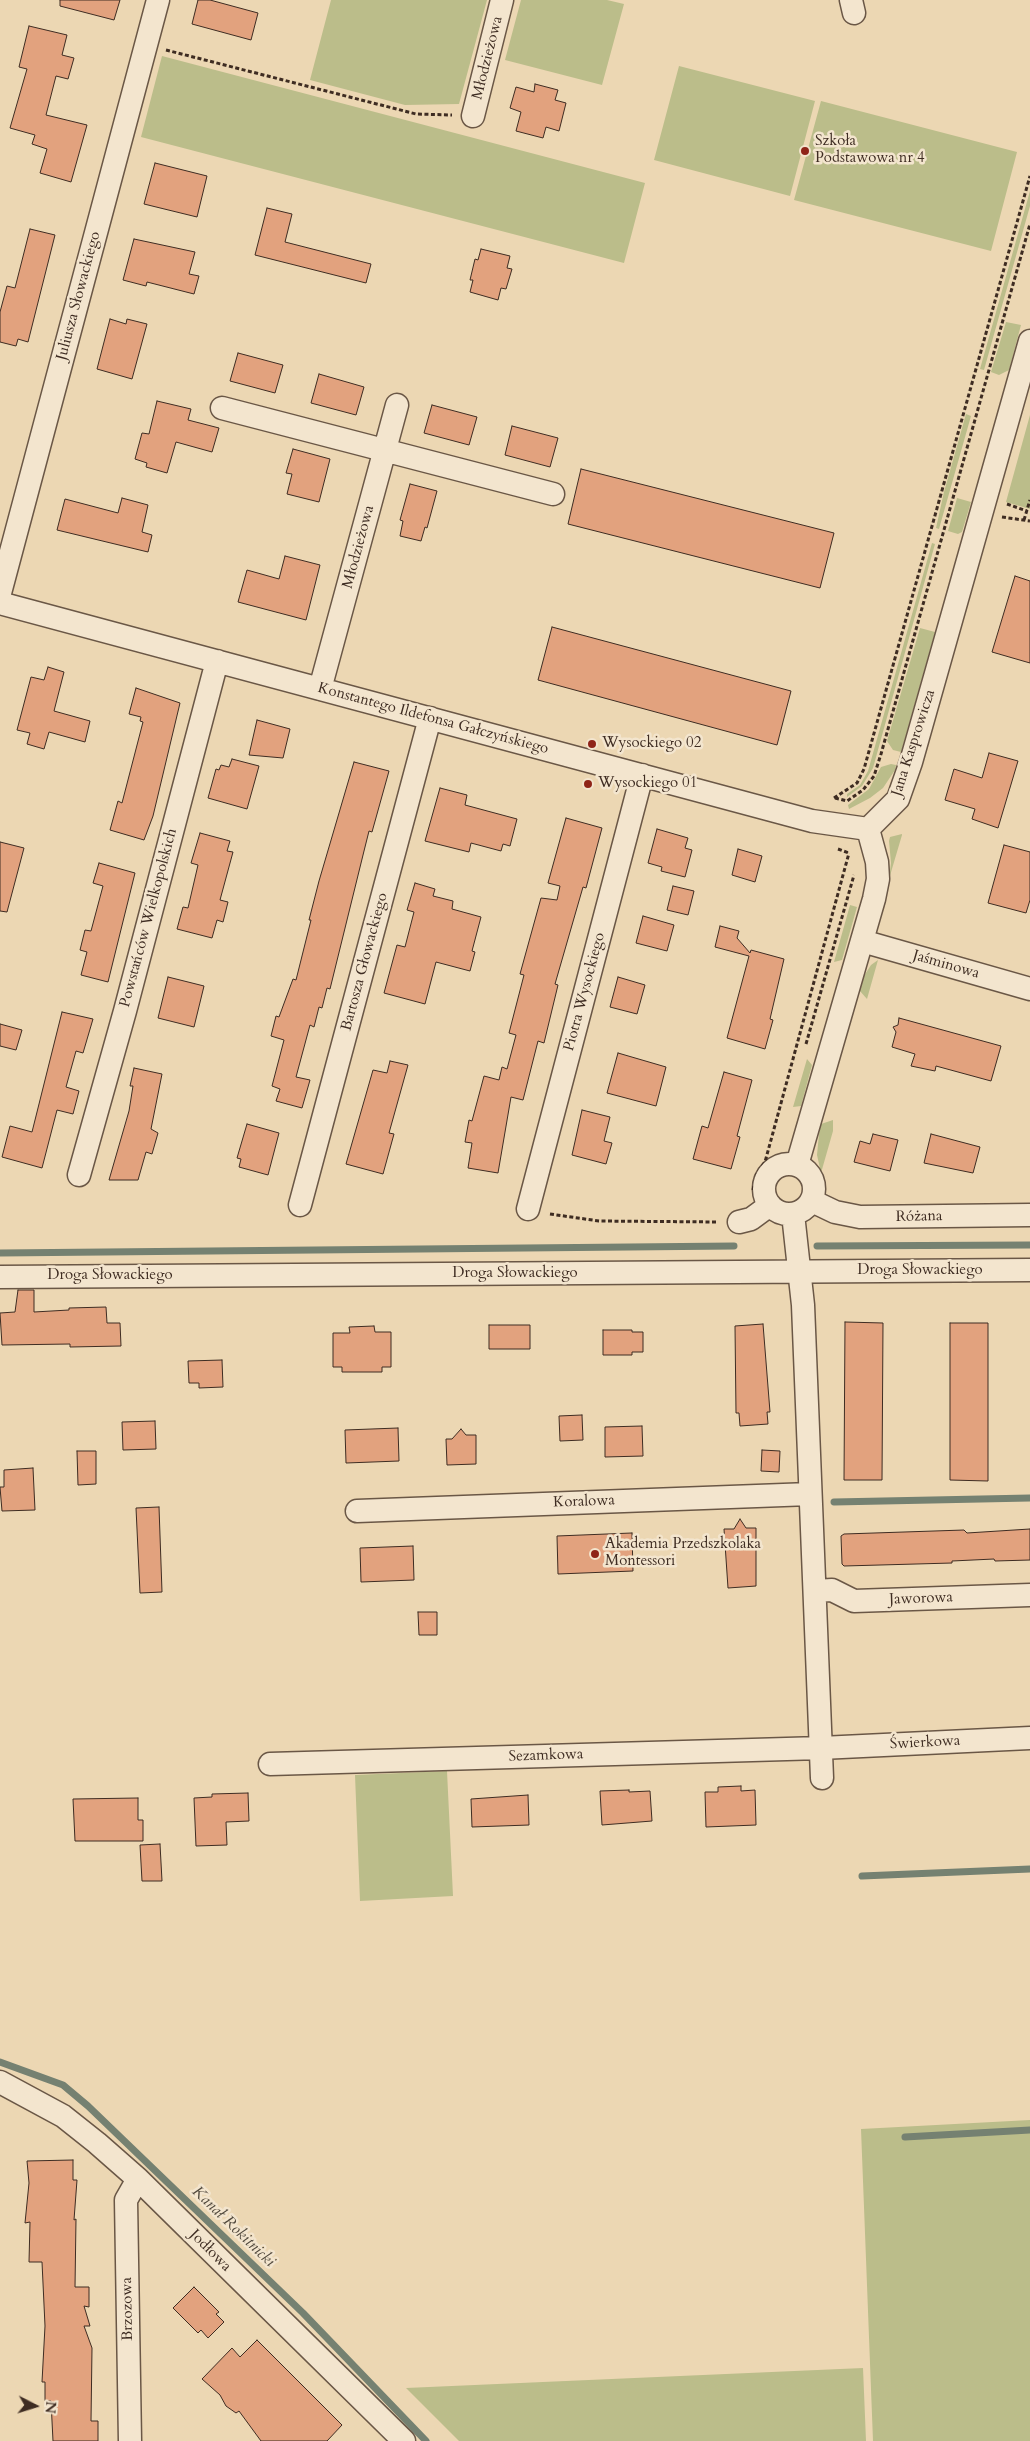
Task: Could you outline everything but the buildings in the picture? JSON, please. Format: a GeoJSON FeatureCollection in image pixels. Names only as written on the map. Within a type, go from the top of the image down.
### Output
{"type":"FeatureCollection","features":[{"type":"Feature","properties":{"kind":"street","name":"Juliusza Słowackiego"},"geometry":{"type":"LineString","coordinates":[[0,593],[158,0]]}},
{"type":"Feature","properties":{"kind":"street","name":"Młodzieżowa"},"geometry":{"type":"LineString","coordinates":[[473,116],[502,0]]}},
{"type":"Feature","properties":{"kind":"street","name":"Jana Kasprowicza"},"geometry":{"type":"LineString","coordinates":[[868,829],[898,799],[911,762],[1030,341]]}},
{"type":"Feature","properties":{"kind":"street","name":"Młodzieżowa"},"geometry":{"type":"LineString","coordinates":[[320,689],[397,405]]}},
{"type":"Feature","properties":{"kind":"street"},"geometry":{"type":"LineString","coordinates":[[222,408],[553,494]]}},
{"type":"Feature","properties":{"kind":"street","name":"Konstantego Ildefonsa Gałczyńskiego"},"geometry":{"type":"LineString","coordinates":[[0,603],[812,821],[868,829]]}},
{"type":"Feature","properties":{"kind":"street","name":"Powstańców Wielkopolskich"},"geometry":{"type":"LineString","coordinates":[[79,1175],[125,1011],[217,661]]}},
{"type":"Feature","properties":{"kind":"street","name":"Bartosza Głowackiego"},"geometry":{"type":"LineString","coordinates":[[300,1206],[430,718]]}},
{"type":"Feature","properties":{"kind":"street","name":"Piotra Wysockiego"},"geometry":{"type":"LineString","coordinates":[[528,1209],[642,775]]}},
{"type":"Feature","properties":{"kind":"street"},"geometry":{"type":"LineString","coordinates":[[797,1165],[862,942],[878,879],[877,862],[868,829]]}},
{"type":"Feature","properties":{"kind":"street","name":"Jaśminowa"},"geometry":{"type":"LineString","coordinates":[[862,942],[1030,989]]}},
{"type":"Feature","properties":{"kind":"street"},"geometry":{"type":"LineString","coordinates":[[739,1222],[751,1219],[766,1209],[793,1214],[801,1212],[812,1201],[815,1194],[813,1179],[804,1168],[797,1165],[782,1165],[770,1173],[764,1186],[766,1209]]}},
{"type":"Feature","properties":{"kind":"street","name":"Różana"},"geometry":{"type":"LineString","coordinates":[[812,1201],[835,1212],[860,1217],[1030,1216]]}},
{"type":"Feature","properties":{"kind":"street"},"geometry":{"type":"LineString","coordinates":[[793,1214],[803,1305],[822,1778]]}},
{"type":"Feature","properties":{"kind":"street","name":"Droga Słowackiego"},"geometry":{"type":"LineString","coordinates":[[0,1276],[1030,1270]]}},
{"type":"Feature","properties":{"kind":"street","name":"Koralowa"},"geometry":{"type":"LineString","coordinates":[[358,1511],[810,1494]]}},
{"type":"Feature","properties":{"kind":"street","name":"Jaworowa"},"geometry":{"type":"LineString","coordinates":[[815,1591],[832,1590],[854,1601],[1030,1595]]}},
{"type":"Feature","properties":{"kind":"street","name":"Świerkowa"},"geometry":{"type":"LineString","coordinates":[[821,1748],[1030,1738]]}},
{"type":"Feature","properties":{"kind":"street","name":"Sezamkowa"},"geometry":{"type":"LineString","coordinates":[[270,1764],[821,1748]]}},
{"type":"Feature","properties":{"kind":"street","name":"Jodłowa"},"geometry":{"type":"LineString","coordinates":[[0,2082],[63,2116],[97,2142],[138,2179],[404,2441]]}},
{"type":"Feature","properties":{"kind":"street","name":"Brzozowa"},"geometry":{"type":"LineString","coordinates":[[130,2441],[126,2200],[138,2179]]}},
{"type":"Feature","properties":{"kind":"path"},"geometry":{"type":"LineString","coordinates":[[146,45],[416,114],[473,116]]}},
{"type":"Feature","properties":{"kind":"path"},"geometry":{"type":"LineString","coordinates":[[1030,176],[864,769],[857,782],[834,798],[847,801],[863,790],[874,776],[1030,224]]}},
{"type":"Feature","properties":{"kind":"path"},"geometry":{"type":"LineString","coordinates":[[1004,500],[1007,504],[1027,511]]}},
{"type":"Feature","properties":{"kind":"path"},"geometry":{"type":"LineString","coordinates":[[1024,520],[1030,500]]}},
{"type":"Feature","properties":{"kind":"path"},"geometry":{"type":"LineString","coordinates":[[766,1209],[754,1199],[754,1182],[765,1162],[849,853]]}},
{"type":"Feature","properties":{"kind":"path"},"geometry":{"type":"LineString","coordinates":[[528,1209],[560,1217],[599,1221],[739,1222]]}},
{"type":"Feature","properties":{"kind":"green space"},"geometry":{"type":"Polygon","coordinates":[[[331,0],[487,0],[459,104],[405,105],[310,80],[331,0]]]}},
{"type":"Feature","properties":{"kind":"green space"},"geometry":{"type":"Polygon","coordinates":[[[521,0],[607,0],[624,4],[602,85],[505,60],[521,0]]]}},
{"type":"Feature","properties":{"kind":"green space"},"geometry":{"type":"Polygon","coordinates":[[[162,56],[645,183],[624,263],[141,137],[162,56]]]}},
{"type":"Feature","properties":{"kind":"green space"},"geometry":{"type":"Polygon","coordinates":[[[679,66],[815,101],[790,196],[654,160],[679,66]]]}},
{"type":"Feature","properties":{"kind":"green space"},"geometry":{"type":"Polygon","coordinates":[[[821,101],[1017,152],[991,251],[794,200],[821,101]]]}},
{"type":"Feature","properties":{"kind":"green space"},"geometry":{"type":"Polygon","coordinates":[[[1030,191],[1030,206],[984,370],[980,369],[1030,191]]]}},
{"type":"Feature","properties":{"kind":"green space"},"geometry":{"type":"Polygon","coordinates":[[[1006,322],[1021,325],[1009,370],[999,375],[991,372],[1006,322]]]}},
{"type":"Feature","properties":{"kind":"green space"},"geometry":{"type":"Polygon","coordinates":[[[966,414],[971,416],[939,529],[936,528],[944,492],[966,414]]]}},
{"type":"Feature","properties":{"kind":"green space"},"geometry":{"type":"Polygon","coordinates":[[[1030,415],[1030,509],[1006,502],[1030,415]]]}},
{"type":"Feature","properties":{"kind":"green space"},"geometry":{"type":"Polygon","coordinates":[[[957,498],[971,502],[962,532],[958,534],[948,531],[957,498]]]}},
{"type":"Feature","properties":{"kind":"green space"},"geometry":{"type":"Polygon","coordinates":[[[932,543],[935,544],[873,768],[862,786],[847,797],[847,794],[860,785],[868,771],[932,543]]]}},
{"type":"Feature","properties":{"kind":"green space"},"geometry":{"type":"Polygon","coordinates":[[[920,628],[935,632],[901,752],[893,750],[887,741],[920,628]]]}},
{"type":"Feature","properties":{"kind":"green space"},"geometry":{"type":"Polygon","coordinates":[[[891,764],[896,765],[895,770],[883,788],[870,798],[849,809],[848,805],[869,789],[881,767],[891,764]]]}},
{"type":"Feature","properties":{"kind":"green space"},"geometry":{"type":"Polygon","coordinates":[[[902,834],[889,879],[891,863],[890,837],[902,834]]]}},
{"type":"Feature","properties":{"kind":"green space"},"geometry":{"type":"Polygon","coordinates":[[[850,905],[857,907],[842,960],[834,962],[850,905]]]}},
{"type":"Feature","properties":{"kind":"green space"},"geometry":{"type":"Polygon","coordinates":[[[878,960],[867,999],[859,990],[862,979],[871,965],[878,960]]]}},
{"type":"Feature","properties":{"kind":"green space"},"geometry":{"type":"Polygon","coordinates":[[[807,1059],[812,1065],[801,1106],[793,1107],[807,1059]]]}},
{"type":"Feature","properties":{"kind":"green space"},"geometry":{"type":"Polygon","coordinates":[[[833,1120],[833,1131],[821,1173],[817,1155],[821,1124],[833,1120]]]}},
{"type":"Feature","properties":{"kind":"green space"},"geometry":{"type":"Polygon","coordinates":[[[447,1771],[453,1896],[360,1901],[355,1775],[447,1771]]]}},
{"type":"Feature","properties":{"kind":"green space"},"geometry":{"type":"Polygon","coordinates":[[[1030,2120],[1030,2441],[873,2441],[861,2129],[1030,2120]]]}},
{"type":"Feature","properties":{"kind":"green space"},"geometry":{"type":"Polygon","coordinates":[[[863,2368],[866,2441],[459,2441],[406,2388],[863,2368]]]}},
{"type":"Feature","properties":{"kind":"waterway"},"geometry":{"type":"LineString","coordinates":[[817,1246],[1030,1245]]}},
{"type":"Feature","properties":{"kind":"waterway"},"geometry":{"type":"LineString","coordinates":[[0,1253],[734,1246]]}},
{"type":"Feature","properties":{"kind":"waterway"},"geometry":{"type":"LineString","coordinates":[[834,1502],[1030,1498]]}},
{"type":"Feature","properties":{"kind":"waterway"},"geometry":{"type":"LineString","coordinates":[[862,1876],[1030,1869]]}},
{"type":"Feature","properties":{"kind":"waterway","name":"Kanał Rokitnicki"},"geometry":{"type":"LineString","coordinates":[[0,2062],[63,2085],[88,2106],[303,2313],[426,2441]]}},
{"type":"Feature","properties":{"kind":"waterway"},"geometry":{"type":"LineString","coordinates":[[905,2137],[1030,2130]]}},
{"type":"Feature","properties":{"kind":"place","name":"Szkoła Podstawowa nr 4"},"geometry":{"type":"Point","coordinates":[805,151]}},
{"type":"Feature","properties":{"kind":"place","name":"Wysockiego 02"},"geometry":{"type":"Point","coordinates":[592,744]}},
{"type":"Feature","properties":{"kind":"place","name":"Wysockiego 01"},"geometry":{"type":"Point","coordinates":[588,784]}},
{"type":"Feature","properties":{"kind":"place","name":"Akademia Przedszkolaka Montessori"},"geometry":{"type":"Point","coordinates":[595,1554]}}]}
